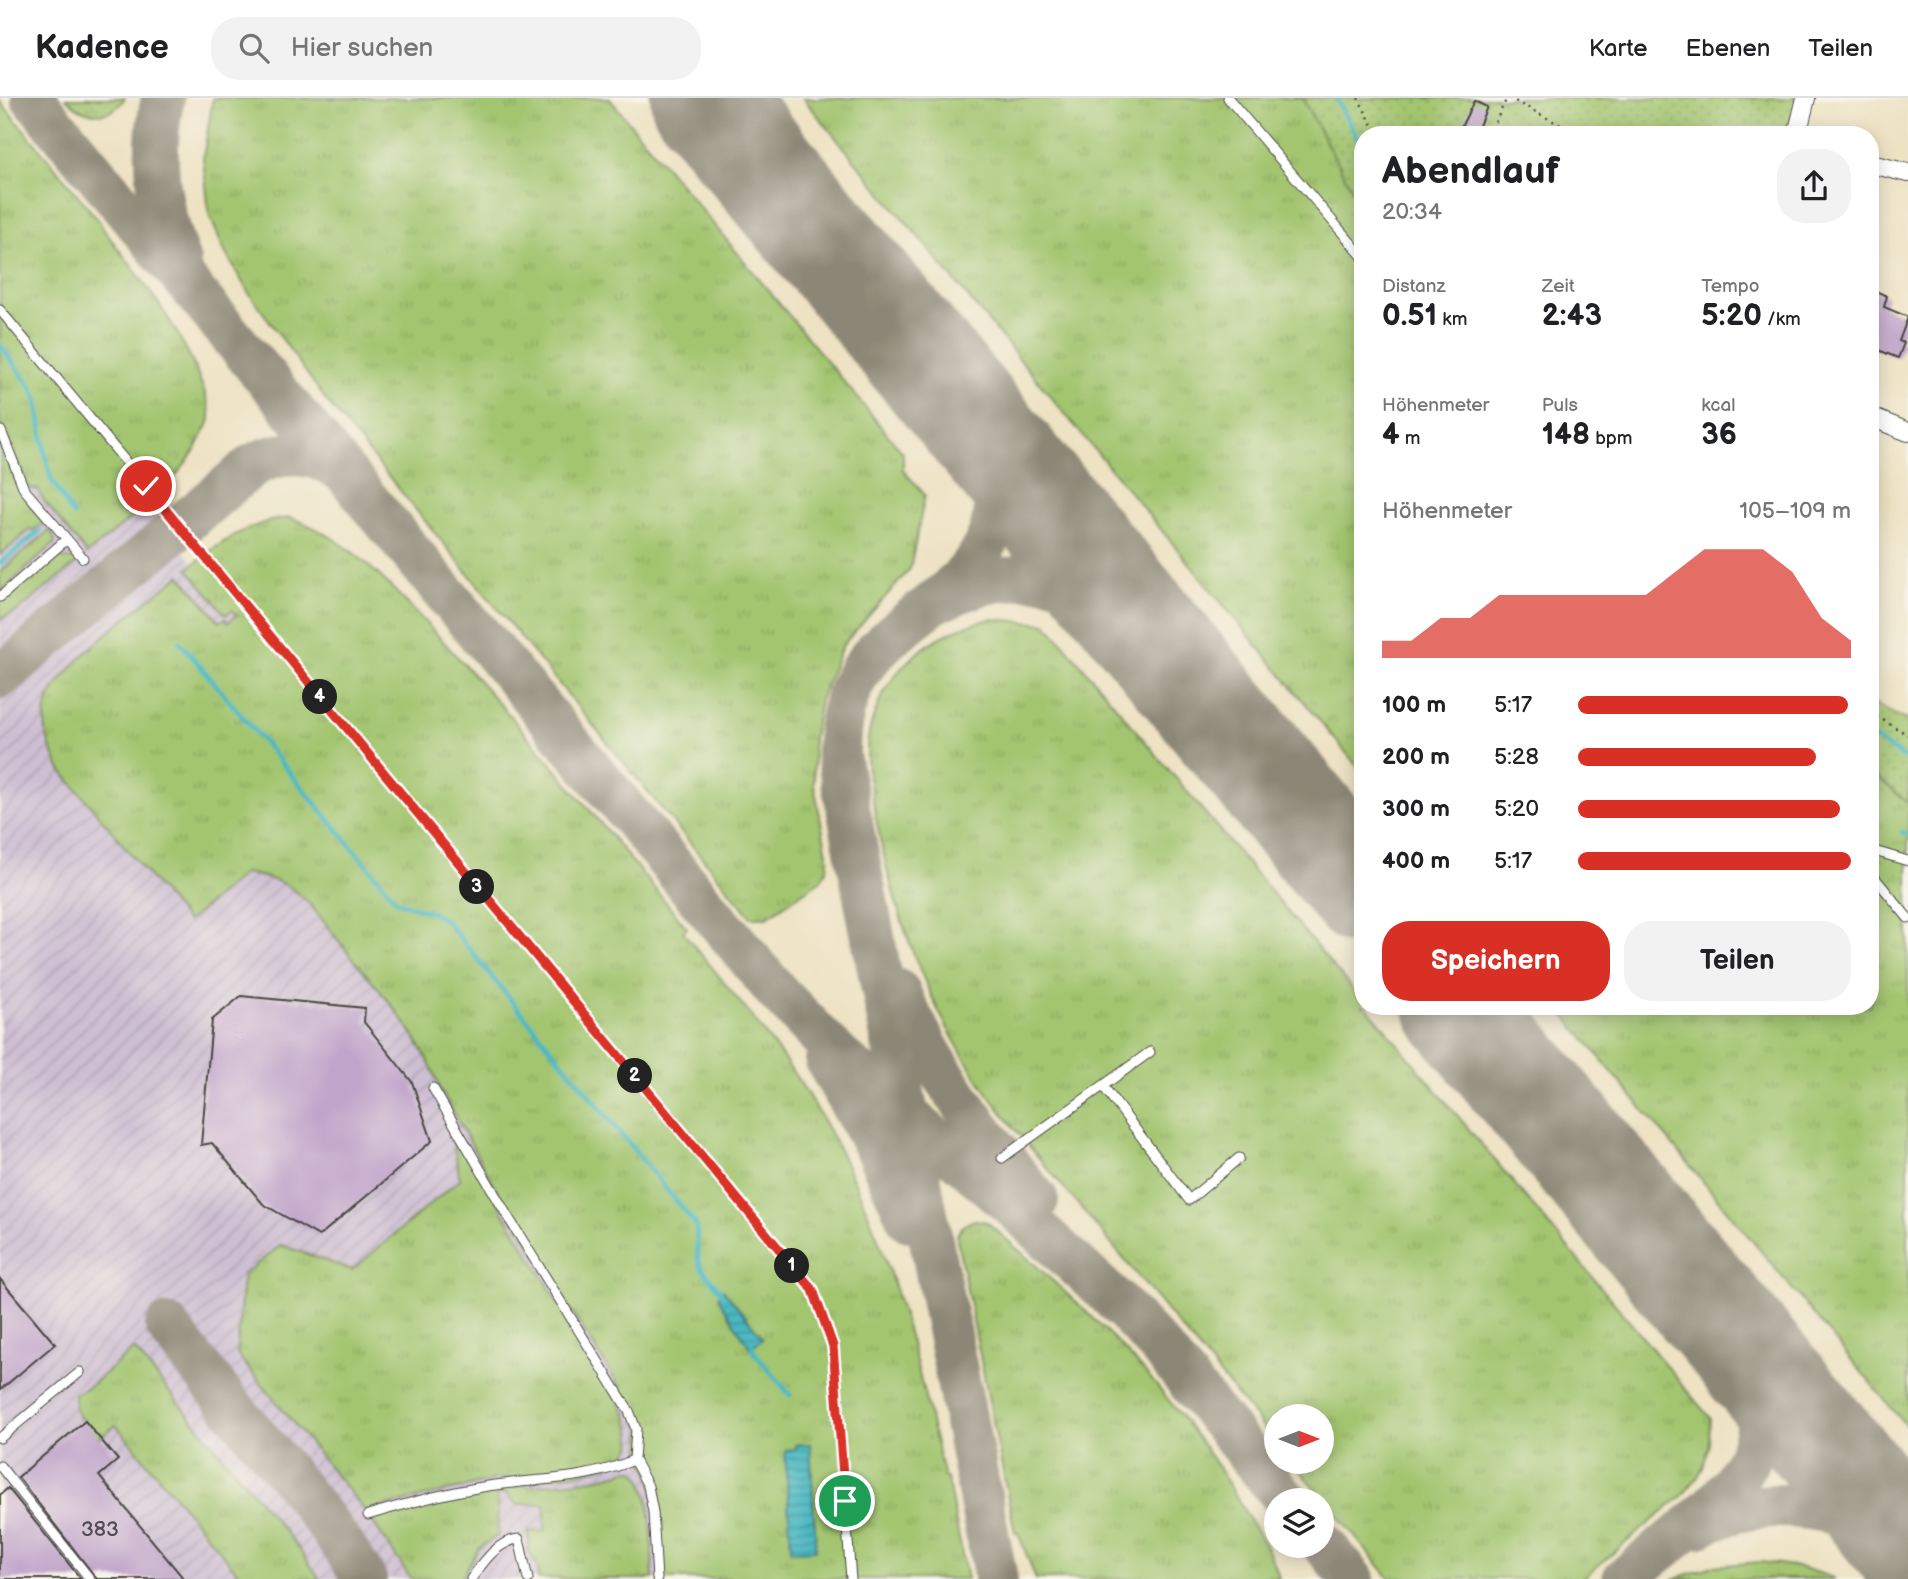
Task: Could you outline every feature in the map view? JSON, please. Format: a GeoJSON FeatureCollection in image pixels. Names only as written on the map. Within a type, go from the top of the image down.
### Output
{"type":"FeatureCollection","features":[{"type":"Feature","properties":{"kind":"street"},"geometry":{"type":"LineString","coordinates":[[1799,126],[1806,98]]}},
{"type":"Feature","properties":{"kind":"street"},"geometry":{"type":"LineString","coordinates":[[1879,166],[1908,173]]}},
{"type":"Feature","properties":{"kind":"street"},"geometry":{"type":"LineString","coordinates":[[1879,421],[1908,432]]}},
{"type":"Feature","properties":{"kind":"lane"},"geometry":{"type":"LineString","coordinates":[[1228,98],[1354,246]]}},
{"type":"Feature","properties":{"kind":"lane"},"geometry":{"type":"LineString","coordinates":[[0,310],[813,1290],[833,1346],[851,1579]]}},
{"type":"Feature","properties":{"kind":"lane"},"geometry":{"type":"LineString","coordinates":[[1,431],[24,489],[83,558]]}},
{"type":"Feature","properties":{"kind":"lane"},"geometry":{"type":"LineString","coordinates":[[0,597],[67,539]]}},
{"type":"Feature","properties":{"kind":"lane"},"geometry":{"type":"LineString","coordinates":[[1879,852],[1908,861]]}},
{"type":"Feature","properties":{"kind":"lane"},"geometry":{"type":"LineString","coordinates":[[1879,883],[1908,918]]}},
{"type":"Feature","properties":{"kind":"lane"},"geometry":{"type":"LineString","coordinates":[[1002,1158],[1150,1052]]}},
{"type":"Feature","properties":{"kind":"lane"},"geometry":{"type":"LineString","coordinates":[[1103,1086],[1189,1200],[1239,1158]]}},
{"type":"Feature","properties":{"kind":"lane"},"geometry":{"type":"LineString","coordinates":[[433,1088],[508,1217],[629,1411],[636,1429],[634,1460],[648,1486],[653,1512],[657,1579]]}},
{"type":"Feature","properties":{"kind":"lane"},"geometry":{"type":"LineString","coordinates":[[0,1438],[80,1372]]}},
{"type":"Feature","properties":{"kind":"lane"},"geometry":{"type":"LineString","coordinates":[[368,1515],[489,1486],[588,1476],[634,1460]]}},
{"type":"Feature","properties":{"kind":"lane"},"geometry":{"type":"LineString","coordinates":[[0,1466],[90,1579]]}},
{"type":"Feature","properties":{"kind":"lane"},"geometry":{"type":"LineString","coordinates":[[471,1579],[483,1562],[507,1540],[519,1539],[528,1579]]}},
{"type":"Feature","properties":{"kind":"path"},"geometry":{"type":"LineString","coordinates":[[1358,98],[1373,126]]}},
{"type":"Feature","properties":{"kind":"path"},"geometry":{"type":"LineString","coordinates":[[1494,126],[1508,98],[1562,126]]}},
{"type":"Feature","properties":{"kind":"path"},"geometry":{"type":"LineString","coordinates":[[1879,718],[1908,736]]}},
{"type":"Feature","properties":{"kind":"shaded area"},"geometry":{"type":"Polygon","coordinates":[[[0,365],[102,453],[237,615],[618,1271],[688,1579],[0,1579],[0,365]]]}},
{"type":"Feature","properties":{"kind":"green space"},"geometry":{"type":"Polygon","coordinates":[[[66,98],[125,98],[112,110],[96,114],[80,109],[66,98]]]}},
{"type":"Feature","properties":{"kind":"green space"},"geometry":{"type":"Polygon","coordinates":[[[213,98],[609,98],[903,453],[903,470],[925,495],[910,569],[842,646],[820,700],[813,738],[814,785],[828,859],[827,869],[821,880],[767,917],[751,917],[328,403],[247,290],[225,252],[209,214],[203,158],[213,98]]]}},
{"type":"Feature","properties":{"kind":"green space"},"geometry":{"type":"Polygon","coordinates":[[[803,98],[1302,98],[1354,193],[1354,762],[803,98]]]}},
{"type":"Feature","properties":{"kind":"green space"},"geometry":{"type":"Polygon","coordinates":[[[1302,98],[1800,98],[1792,126],[1354,126],[1354,193],[1302,98]]]}},
{"type":"Feature","properties":{"kind":"green space"},"geometry":{"type":"Polygon","coordinates":[[[0,101],[101,223],[172,323],[194,366],[209,406],[209,424],[182,469],[153,500],[87,554],[44,501],[38,489],[28,487],[4,427],[0,428],[0,101]]]}},
{"type":"Feature","properties":{"kind":"green space"},"geometry":{"type":"Polygon","coordinates":[[[0,441],[20,491],[44,522],[33,531],[31,529],[0,555],[0,441]]]}},
{"type":"Feature","properties":{"kind":"green space"},"geometry":{"type":"Polygon","coordinates":[[[291,518],[334,539],[371,568],[439,637],[534,744],[687,928],[683,932],[750,1014],[819,1112],[845,1161],[887,1263],[918,1370],[944,1478],[947,1478],[967,1579],[660,1579],[653,1485],[641,1459],[641,1428],[633,1408],[511,1215],[440,1089],[422,1049],[397,1012],[305,899],[280,883],[245,873],[187,922],[61,770],[48,741],[45,717],[52,693],[65,675],[103,637],[180,575],[220,622],[225,618],[228,622],[237,615],[232,610],[226,615],[188,569],[235,535],[248,528],[291,518]],[[810,1444],[796,1445],[796,1449],[785,1451],[816,1550],[810,1444]]]}},
{"type":"Feature","properties":{"kind":"green space"},"geometry":{"type":"Polygon","coordinates":[[[50,530],[54,544],[0,592],[0,572],[50,530]]]}},
{"type":"Feature","properties":{"kind":"green space"},"geometry":{"type":"Polygon","coordinates":[[[55,557],[79,561],[18,611],[0,619],[0,601],[55,557]]]}},
{"type":"Feature","properties":{"kind":"green space"},"geometry":{"type":"Polygon","coordinates":[[[992,619],[1047,624],[1354,991],[1354,1015],[1374,1015],[1710,1418],[1709,1443],[1703,1468],[1697,1478],[1682,1496],[1582,1579],[1390,1579],[1334,1512],[1334,1488],[1314,1488],[1303,1474],[1334,1474],[1334,1404],[1264,1404],[1264,1428],[1031,1149],[974,1073],[939,1011],[899,911],[881,842],[867,759],[870,729],[887,688],[914,656],[950,633],[992,619]]]}},
{"type":"Feature","properties":{"kind":"green space"},"geometry":{"type":"Polygon","coordinates":[[[1879,707],[1908,721],[1908,803],[1879,779],[1879,707]]]}},
{"type":"Feature","properties":{"kind":"green space"},"geometry":{"type":"Polygon","coordinates":[[[1879,779],[1908,803],[1908,1428],[1564,1015],[1879,1015],[1879,779]]]}},
{"type":"Feature","properties":{"kind":"green space"},"geometry":{"type":"Polygon","coordinates":[[[449,1122],[626,1414],[632,1442],[624,1456],[596,1469],[560,1476],[493,1479],[365,1511],[237,1354],[243,1275],[281,1245],[352,1270],[460,1179],[449,1122]]]}},
{"type":"Feature","properties":{"kind":"green space"},"geometry":{"type":"Polygon","coordinates":[[[975,1220],[987,1222],[1098,1323],[1151,1379],[1219,1469],[1264,1544],[1264,1558],[1272,1558],[1279,1579],[1036,1579],[1018,1533],[1015,1533],[957,1239],[959,1232],[975,1220]]]}},
{"type":"Feature","properties":{"kind":"green space"},"geometry":{"type":"Polygon","coordinates":[[[134,1349],[297,1546],[320,1579],[243,1579],[116,1425],[98,1439],[76,1412],[74,1394],[91,1385],[134,1349]]]}},
{"type":"Feature","properties":{"kind":"green space"},"geometry":{"type":"Polygon","coordinates":[[[635,1470],[646,1492],[651,1522],[653,1579],[538,1579],[538,1567],[529,1553],[529,1531],[545,1531],[545,1504],[515,1504],[506,1493],[497,1494],[498,1535],[478,1549],[461,1579],[411,1579],[371,1519],[423,1504],[477,1493],[586,1480],[635,1470]]]}},
{"type":"Feature","properties":{"kind":"green space"},"geometry":{"type":"Polygon","coordinates":[[[1760,1562],[1798,1567],[1835,1579],[1673,1579],[1713,1566],[1760,1562]]]}},
{"type":"Feature","properties":{"kind":"water"},"geometry":{"type":"Polygon","coordinates":[[[723,1289],[763,1338],[750,1348],[720,1301],[719,1295],[723,1289]]]}},
{"type":"Feature","properties":{"kind":"water"},"geometry":{"type":"Polygon","coordinates":[[[810,1444],[816,1550],[791,1551],[785,1450],[796,1449],[796,1445],[810,1444]]]}},
{"type":"Feature","properties":{"kind":"building"},"geometry":{"type":"Polygon","coordinates":[[[1474,101],[1487,107],[1479,126],[1462,126],[1474,101]]]}},
{"type":"Feature","properties":{"kind":"building"},"geometry":{"type":"Polygon","coordinates":[[[1879,292],[1887,296],[1884,307],[1908,317],[1899,341],[1904,343],[1898,358],[1879,350],[1879,292]]]}},
{"type":"Feature","properties":{"kind":"building"},"geometry":{"type":"Polygon","coordinates":[[[241,996],[365,1008],[364,1022],[412,1082],[432,1141],[319,1236],[263,1204],[212,1143],[201,1145],[212,1020],[241,996]]]}},
{"type":"Feature","properties":{"kind":"building"},"geometry":{"type":"Polygon","coordinates":[[[0,1279],[55,1344],[0,1390],[0,1279]]]}},
{"type":"Feature","properties":{"kind":"building"},"geometry":{"type":"Polygon","coordinates":[[[85,1421],[118,1460],[99,1476],[184,1579],[97,1579],[18,1477],[85,1421]]]}},
{"type":"Feature","properties":{"kind":"building"},"geometry":{"type":"Polygon","coordinates":[[[8,1488],[81,1579],[0,1579],[0,1495],[8,1488]]]}},
{"type":"Feature","properties":{"kind":"waterway"},"geometry":{"type":"LineString","coordinates":[[1336,98],[1354,131]]}},
{"type":"Feature","properties":{"kind":"waterway"},"geometry":{"type":"LineString","coordinates":[[0,345],[32,388],[38,402],[51,479],[73,515]]}},
{"type":"Feature","properties":{"kind":"waterway"},"geometry":{"type":"LineString","coordinates":[[0,563],[40,531]]}},
{"type":"Feature","properties":{"kind":"waterway"},"geometry":{"type":"LineString","coordinates":[[180,642],[397,901],[435,914],[447,922],[696,1225],[698,1259],[701,1267],[721,1292]]}},
{"type":"Feature","properties":{"kind":"waterway"},"geometry":{"type":"LineString","coordinates":[[1879,742],[1908,760]]}},
{"type":"Feature","properties":{"kind":"waterway"},"geometry":{"type":"LineString","coordinates":[[1902,832],[1908,834]]}},
{"type":"Feature","properties":{"kind":"waterway"},"geometry":{"type":"LineString","coordinates":[[752,1346],[790,1395]]}},
{"type":"Feature","properties":{"kind":"taxiway"},"geometry":{"type":"LineString","coordinates":[[33,98],[777,992],[840,1057],[1007,1201],[1121,1306],[1163,1351],[1276,1488]]}},
{"type":"Feature","properties":{"kind":"taxiway"},"geometry":{"type":"LineString","coordinates":[[163,98],[157,140],[158,181],[166,221],[179,261]]}},
{"type":"Feature","properties":{"kind":"taxiway"},"geometry":{"type":"LineString","coordinates":[[976,425],[987,446],[996,480],[997,504],[986,543],[972,566],[954,585],[893,634],[874,652],[858,674],[842,713],[838,755],[996,1579]]}},
{"type":"Feature","properties":{"kind":"taxiway"},"geometry":{"type":"LineString","coordinates":[[0,677],[252,466],[264,460],[300,454],[323,460],[345,473]]}},
{"type":"Feature","properties":{"kind":"taxiway"},"geometry":{"type":"LineString","coordinates":[[945,598],[981,584],[1001,580],[1059,580],[1097,593],[1138,620]]}},
{"type":"Feature","properties":{"kind":"taxiway"},"geometry":{"type":"LineString","coordinates":[[898,991],[943,1075],[1037,1200]]}},
{"type":"Feature","properties":{"kind":"taxiway"},"geometry":{"type":"LineString","coordinates":[[827,1061],[876,1148],[909,1220]]}},
{"type":"Feature","properties":{"kind":"taxiway"},"geometry":{"type":"LineString","coordinates":[[167,1326],[294,1482],[365,1579]]}},
{"type":"Feature","properties":{"kind":"taxiway"},"geometry":{"type":"LineString","coordinates":[[1624,1579],[1712,1506],[1735,1480],[1751,1452],[1758,1420],[1755,1384],[1739,1342]]}},
{"type":"Feature","properties":{"kind":"taxiway"},"geometry":{"type":"LineString","coordinates":[[1696,1527],[1722,1516],[1750,1509],[1778,1506],[1805,1508],[1833,1513],[1859,1522],[1908,1550]]}},
{"type":"Feature","properties":{"kind":"taxiway"},"geometry":{"type":"LineString","coordinates":[[1334,1557],[1353,1579]]}},
{"type":"Feature","properties":{"kind":"runway"},"geometry":{"type":"LineString","coordinates":[[705,98],[1354,880]]}},
{"type":"Feature","properties":{"kind":"runway"},"geometry":{"type":"LineString","coordinates":[[1466,1015],[1908,1546]]}},
{"type":"Feature","properties":{"kind":"route"},"geometry":{"type":"LineString","coordinates":[[146,486],[813,1290],[833,1346],[845,1501]]}}]}
